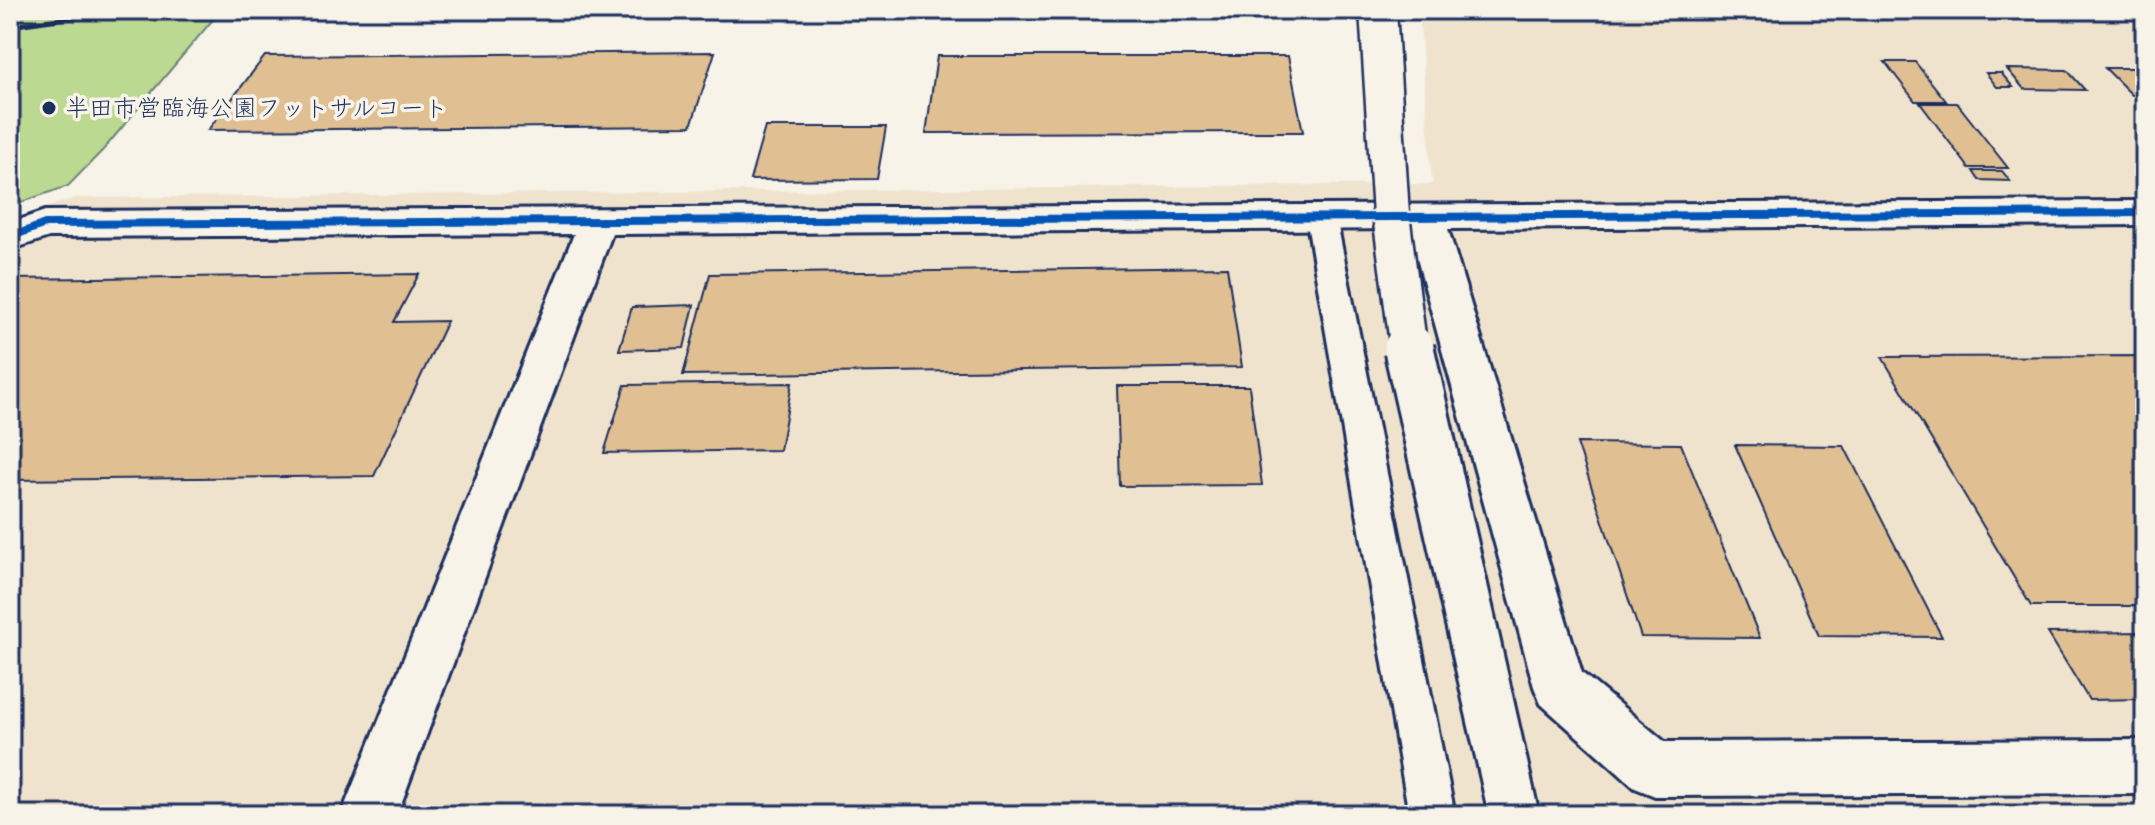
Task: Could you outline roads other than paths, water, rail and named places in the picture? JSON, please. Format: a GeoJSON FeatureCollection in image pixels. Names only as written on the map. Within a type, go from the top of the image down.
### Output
{"type":"FeatureCollection","features":[{"type":"Feature","properties":{"kind":"street"},"geometry":{"type":"LineString","coordinates":[[1378,10],[1391,215],[1404,328],[1514,815]]}},
{"type":"Feature","properties":{"kind":"street"},"geometry":{"type":"LineString","coordinates":[[10,237],[45,224],[2145,213]]}},
{"type":"Feature","properties":{"kind":"street"},"geometry":{"type":"LineString","coordinates":[[1321,217],[1432,815]]}},
{"type":"Feature","properties":{"kind":"street"},"geometry":{"type":"LineString","coordinates":[[1425,217],[1560,687],[1655,769],[2145,767]]}},
{"type":"Feature","properties":{"kind":"street"},"geometry":{"type":"LineString","coordinates":[[369,815],[598,221]]}},
{"type":"Feature","properties":{"kind":"railway"},"geometry":{"type":"LineString","coordinates":[[10,26],[122,10]]}},
{"type":"Feature","properties":{"kind":"place","name":"半田市営臨海公園フットサルコート"},"geometry":{"type":"Point","coordinates":[49,108]}}]}
